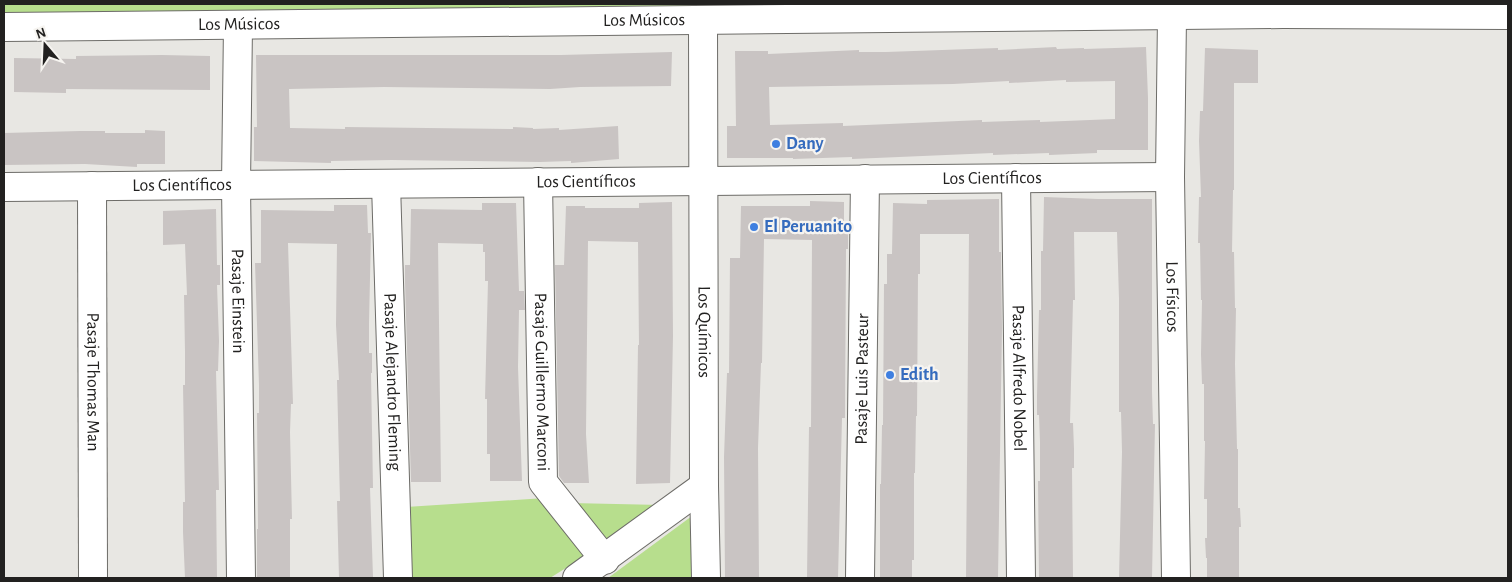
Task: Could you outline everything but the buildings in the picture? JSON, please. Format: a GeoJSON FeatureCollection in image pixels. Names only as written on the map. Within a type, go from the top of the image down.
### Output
{"type":"FeatureCollection","features":[{"type":"Feature","properties":{"kind":"street","name":"Los Músicos"},"geometry":{"type":"LineString","coordinates":[[4,27],[703,21],[1134,10],[1172,16],[1283,14],[1508,15]]}},
{"type":"Feature","properties":{"kind":"street","name":"Los Físicos"},"geometry":{"type":"LineString","coordinates":[[1172,16],[1170,177],[1176,578]]}},
{"type":"Feature","properties":{"kind":"street","name":"Los Químicos"},"geometry":{"type":"LineString","coordinates":[[703,21],[704,486],[706,578]]}},
{"type":"Feature","properties":{"kind":"street","name":"Pasaje Einstein"},"geometry":{"type":"LineString","coordinates":[[238,25],[236,185],[241,578]]}},
{"type":"Feature","properties":{"kind":"street","name":"Los Científicos"},"geometry":{"type":"LineString","coordinates":[[4,187],[1170,177]]}},
{"type":"Feature","properties":{"kind":"street","name":"Pasaje Alfredo Nobel"},"geometry":{"type":"LineString","coordinates":[[1016,178],[1021,578]]}},
{"type":"Feature","properties":{"kind":"street","name":"Pasaje Luis Pasteur"},"geometry":{"type":"LineString","coordinates":[[860,578],[865,179]]}},
{"type":"Feature","properties":{"kind":"street","name":"Pasaje Guillermo Marconi"},"geometry":{"type":"LineString","coordinates":[[538,182],[543,482],[605,560]]}},
{"type":"Feature","properties":{"kind":"street","name":"Pasaje Alejandro Fleming"},"geometry":{"type":"LineString","coordinates":[[386,184],[398,578]]}},
{"type":"Feature","properties":{"kind":"street","name":"Pasaje Thomas Man"},"geometry":{"type":"LineString","coordinates":[[92,186],[93,578]]}},
{"type":"Feature","properties":{"kind":"street"},"geometry":{"type":"LineString","coordinates":[[577,578],[605,560],[704,486]]}},
{"type":"Feature","properties":{"kind":"green space"},"geometry":{"type":"Polygon","coordinates":[[[4,4],[1020,4],[4,21],[4,4]]]}},
{"type":"Feature","properties":{"kind":"green space"},"geometry":{"type":"Polygon","coordinates":[[[545,498],[585,556],[550,578],[408,578],[406,507],[545,498]]]}},
{"type":"Feature","properties":{"kind":"green space"},"geometry":{"type":"Polygon","coordinates":[[[570,503],[662,505],[602,542],[570,503]]]}},
{"type":"Feature","properties":{"kind":"green space"},"geometry":{"type":"Polygon","coordinates":[[[692,516],[692,578],[608,578],[692,516]]]}},
{"type":"Feature","properties":{"kind":"place","name":"Dany"},"geometry":{"type":"Point","coordinates":[776,144]}},
{"type":"Feature","properties":{"kind":"place","name":"El Peruanito"},"geometry":{"type":"Point","coordinates":[754,227]}},
{"type":"Feature","properties":{"kind":"place","name":"Edith"},"geometry":{"type":"Point","coordinates":[890,375]}}]}
